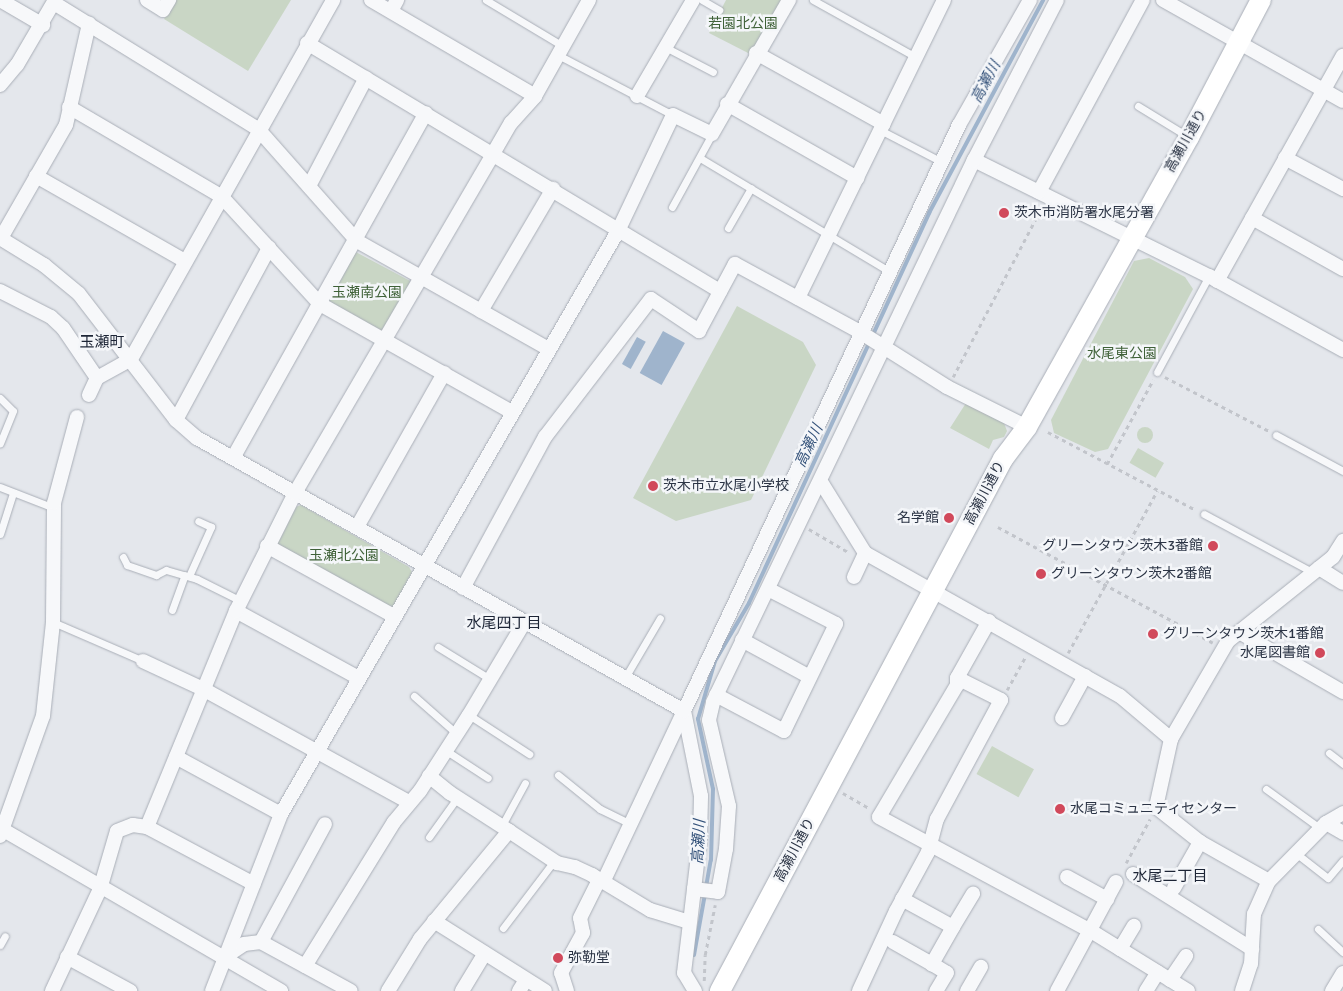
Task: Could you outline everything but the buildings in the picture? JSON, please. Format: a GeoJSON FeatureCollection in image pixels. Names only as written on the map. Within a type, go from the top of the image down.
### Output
{"type":"FeatureCollection","features":[{"type":"Feature","properties":{"kind":"street"},"geometry":{"type":"LineString","coordinates":[[0,0],[44,25]]}},
{"type":"Feature","properties":{"kind":"street"},"geometry":{"type":"LineString","coordinates":[[146,0],[163,10],[169,0]]}},
{"type":"Feature","properties":{"kind":"street"},"geometry":{"type":"LineString","coordinates":[[89,395],[97,378],[131,359],[258,129],[332,0]]}},
{"type":"Feature","properties":{"kind":"street"},"geometry":{"type":"LineString","coordinates":[[372,0],[394,6],[535,96]]}},
{"type":"Feature","properties":{"kind":"street"},"geometry":{"type":"LineString","coordinates":[[147,826],[238,606],[267,546],[494,152],[511,124],[535,96],[589,0]]}},
{"type":"Feature","properties":{"kind":"street"},"geometry":{"type":"LineString","coordinates":[[637,96],[693,0]]}},
{"type":"Feature","properties":{"kind":"street"},"geometry":{"type":"LineString","coordinates":[[212,991],[281,814],[357,677],[618,231],[673,115],[712,134],[756,53],[789,0]]}},
{"type":"Feature","properties":{"kind":"street"},"geometry":{"type":"LineString","coordinates":[[798,298],[883,128],[944,0]]}},
{"type":"Feature","properties":{"kind":"street"},"geometry":{"type":"LineString","coordinates":[[567,991],[561,973],[583,933],[580,918],[631,824],[805,457],[860,332],[942,162],[1000,49],[1030,0]]}},
{"type":"Feature","properties":{"kind":"street"},"geometry":{"type":"LineString","coordinates":[[694,889],[718,892],[726,849],[729,806],[709,720],[716,696],[821,482],[974,160],[1057,0]]}},
{"type":"Feature","properties":{"kind":"street"},"geometry":{"type":"LineString","coordinates":[[1043,194],[1143,0]]}},
{"type":"Feature","properties":{"kind":"street"},"geometry":{"type":"LineString","coordinates":[[1163,0],[1343,101]]}},
{"type":"Feature","properties":{"kind":"street","name":"高瀬川通り"},"geometry":{"type":"LineString","coordinates":[[720,991],[1003,459],[1027,427],[1189,137],[1261,0]]}},
{"type":"Feature","properties":{"kind":"street"},"geometry":{"type":"LineString","coordinates":[[0,84],[44,25],[55,2],[258,129],[357,241],[549,349]]}},
{"type":"Feature","properties":{"kind":"street"},"geometry":{"type":"LineString","coordinates":[[89,24],[66,125],[0,238],[64,280],[131,359],[176,420],[197,438],[423,566],[626,676],[684,711],[701,796],[700,838],[684,972],[695,991]]}},
{"type":"Feature","properties":{"kind":"street"},"geometry":{"type":"LineString","coordinates":[[307,43],[494,152],[618,231],[720,291]]}},
{"type":"Feature","properties":{"kind":"street"},"geometry":{"type":"LineString","coordinates":[[756,53],[883,128]]}},
{"type":"Feature","properties":{"kind":"street"},"geometry":{"type":"LineString","coordinates":[[1213,279],[1252,218],[1343,56]]}},
{"type":"Feature","properties":{"kind":"street"},"geometry":{"type":"LineString","coordinates":[[308,186],[366,78]]}},
{"type":"Feature","properties":{"kind":"street"},"geometry":{"type":"LineString","coordinates":[[727,104],[857,178]]}},
{"type":"Feature","properties":{"kind":"street"},"geometry":{"type":"LineString","coordinates":[[69,107],[221,196],[320,304],[512,412]]}},
{"type":"Feature","properties":{"kind":"street"},"geometry":{"type":"LineString","coordinates":[[233,458],[357,241],[426,112]]}},
{"type":"Feature","properties":{"kind":"street"},"geometry":{"type":"LineString","coordinates":[[1286,158],[1343,189]]}},
{"type":"Feature","properties":{"kind":"street"},"geometry":{"type":"LineString","coordinates":[[974,160],[1213,279],[1343,350]]}},
{"type":"Feature","properties":{"kind":"street"},"geometry":{"type":"LineString","coordinates":[[36,176],[185,261]]}},
{"type":"Feature","properties":{"kind":"street"},"geometry":{"type":"LineString","coordinates":[[481,311],[553,189]]}},
{"type":"Feature","properties":{"kind":"street"},"geometry":{"type":"LineString","coordinates":[[1252,218],[1343,269]]}},
{"type":"Feature","properties":{"kind":"street"},"geometry":{"type":"LineString","coordinates":[[176,420],[269,248]]}},
{"type":"Feature","properties":{"kind":"street"},"geometry":{"type":"LineString","coordinates":[[463,588],[545,437],[651,299],[699,331],[735,264],[860,332],[947,387],[1027,427]]}},
{"type":"Feature","properties":{"kind":"street"},"geometry":{"type":"LineString","coordinates":[[0,291],[51,317],[63,328],[97,378]]}},
{"type":"Feature","properties":{"kind":"street"},"geometry":{"type":"LineString","coordinates":[[357,527],[444,373]]}},
{"type":"Feature","properties":{"kind":"street"},"geometry":{"type":"LineString","coordinates":[[78,417],[54,508],[53,622],[43,716],[1,831],[281,991]]}},
{"type":"Feature","properties":{"kind":"street"},"geometry":{"type":"LineString","coordinates":[[821,482],[866,553],[934,589],[1120,696],[1171,739]]}},
{"type":"Feature","properties":{"kind":"street"},"geometry":{"type":"LineString","coordinates":[[1269,881],[1200,842],[1156,807],[1171,739],[1224,648],[1239,632],[1333,558],[1343,541]]}},
{"type":"Feature","properties":{"kind":"street"},"geometry":{"type":"LineString","coordinates":[[267,546],[394,616]]}},
{"type":"Feature","properties":{"kind":"street"},"geometry":{"type":"LineString","coordinates":[[854,577],[866,553]]}},
{"type":"Feature","properties":{"kind":"street"},"geometry":{"type":"LineString","coordinates":[[1317,571],[1343,583]]}},
{"type":"Feature","properties":{"kind":"street"},"geometry":{"type":"LineString","coordinates":[[716,696],[784,731],[836,624],[768,589]]}},
{"type":"Feature","properties":{"kind":"street"},"geometry":{"type":"LineString","coordinates":[[238,606],[357,677]]}},
{"type":"Feature","properties":{"kind":"street"},"geometry":{"type":"LineString","coordinates":[[305,966],[394,822],[429,776],[469,715],[525,621]]}},
{"type":"Feature","properties":{"kind":"street"},"geometry":{"type":"LineString","coordinates":[[989,621],[957,678],[957,685],[879,817],[1092,930],[1188,991]]}},
{"type":"Feature","properties":{"kind":"street"},"geometry":{"type":"LineString","coordinates":[[1239,632],[1343,692]]}},
{"type":"Feature","properties":{"kind":"street"},"geometry":{"type":"LineString","coordinates":[[742,640],[810,677]]}},
{"type":"Feature","properties":{"kind":"street"},"geometry":{"type":"LineString","coordinates":[[143,661],[203,689],[410,803]]}},
{"type":"Feature","properties":{"kind":"street"},"geometry":{"type":"LineString","coordinates":[[1062,718],[1085,676]]}},
{"type":"Feature","properties":{"kind":"street"},"geometry":{"type":"LineString","coordinates":[[859,991],[930,844],[937,818],[1001,700],[957,678]]}},
{"type":"Feature","properties":{"kind":"street"},"geometry":{"type":"LineString","coordinates":[[176,757],[281,814]]}},
{"type":"Feature","properties":{"kind":"street"},"geometry":{"type":"LineString","coordinates":[[429,776],[457,798],[554,861],[575,866],[650,910],[689,922]]}},
{"type":"Feature","properties":{"kind":"street"},"geometry":{"type":"LineString","coordinates":[[1242,991],[1252,949],[1254,914],[1269,881],[1324,826],[1343,812]]}},
{"type":"Feature","properties":{"kind":"street"},"geometry":{"type":"LineString","coordinates":[[261,942],[325,824]]}},
{"type":"Feature","properties":{"kind":"street"},"geometry":{"type":"LineString","coordinates":[[52,991],[100,889],[117,831],[134,825],[147,826],[254,884]]}},
{"type":"Feature","properties":{"kind":"street"},"geometry":{"type":"LineString","coordinates":[[1324,826],[1343,833]]}},
{"type":"Feature","properties":{"kind":"street"},"geometry":{"type":"LineString","coordinates":[[388,991],[434,921],[505,829]]}},
{"type":"Feature","properties":{"kind":"street"},"geometry":{"type":"LineString","coordinates":[[1174,888],[1200,842]]}},
{"type":"Feature","properties":{"kind":"street"},"geometry":{"type":"LineString","coordinates":[[1133,874],[1252,949]]}},
{"type":"Feature","properties":{"kind":"street"},"geometry":{"type":"LineString","coordinates":[[1068,877],[1108,899]]}},
{"type":"Feature","properties":{"kind":"street"},"geometry":{"type":"LineString","coordinates":[[1057,991],[1092,930],[1116,882]]}},
{"type":"Feature","properties":{"kind":"street"},"geometry":{"type":"LineString","coordinates":[[932,964],[973,894]]}},
{"type":"Feature","properties":{"kind":"street"},"geometry":{"type":"LineString","coordinates":[[902,899],[953,928]]}},
{"type":"Feature","properties":{"kind":"street"},"geometry":{"type":"LineString","coordinates":[[434,921],[485,953],[522,985],[545,991]]}},
{"type":"Feature","properties":{"kind":"street"},"geometry":{"type":"LineString","coordinates":[[1120,949],[1134,926]]}},
{"type":"Feature","properties":{"kind":"street"},"geometry":{"type":"LineString","coordinates":[[225,958],[244,944],[261,942],[351,991]]}},
{"type":"Feature","properties":{"kind":"street"},"geometry":{"type":"LineString","coordinates":[[892,942],[947,973],[936,991]]}},
{"type":"Feature","properties":{"kind":"street"},"geometry":{"type":"LineString","coordinates":[[462,991],[485,953]]}},
{"type":"Feature","properties":{"kind":"street"},"geometry":{"type":"LineString","coordinates":[[1170,980],[1186,956]]}},
{"type":"Feature","properties":{"kind":"street"},"geometry":{"type":"LineString","coordinates":[[67,957],[130,991]]}},
{"type":"Feature","properties":{"kind":"street"},"geometry":{"type":"LineString","coordinates":[[967,991],[981,967]]}},
{"type":"Feature","properties":{"kind":"street"},"geometry":{"type":"LineString","coordinates":[[1146,991],[1158,972]]}},
{"type":"Feature","properties":{"kind":"street"},"geometry":{"type":"LineString","coordinates":[[1332,991],[1343,973]]}},
{"type":"Feature","properties":{"kind":"lane"},"geometry":{"type":"LineString","coordinates":[[486,0],[560,50],[673,115]]}},
{"type":"Feature","properties":{"kind":"lane"},"geometry":{"type":"LineString","coordinates":[[702,0],[719,10]]}},
{"type":"Feature","properties":{"kind":"lane"},"geometry":{"type":"LineString","coordinates":[[813,0],[916,57]]}},
{"type":"Feature","properties":{"kind":"lane"},"geometry":{"type":"LineString","coordinates":[[665,47],[713,72]]}},
{"type":"Feature","properties":{"kind":"lane"},"geometry":{"type":"LineString","coordinates":[[1138,106],[1189,137]]}},
{"type":"Feature","properties":{"kind":"lane"},"geometry":{"type":"LineString","coordinates":[[883,128],[942,162]]}},
{"type":"Feature","properties":{"kind":"lane"},"geometry":{"type":"LineString","coordinates":[[672,207],[712,134]]}},
{"type":"Feature","properties":{"kind":"lane"},"geometry":{"type":"LineString","coordinates":[[700,158],[889,271]]}},
{"type":"Feature","properties":{"kind":"lane"},"geometry":{"type":"LineString","coordinates":[[728,228],[751,188]]}},
{"type":"Feature","properties":{"kind":"lane"},"geometry":{"type":"LineString","coordinates":[[1157,372],[1213,279]]}},
{"type":"Feature","properties":{"kind":"lane"},"geometry":{"type":"LineString","coordinates":[[0,398],[13,411],[0,444]]}},
{"type":"Feature","properties":{"kind":"lane"},"geometry":{"type":"LineString","coordinates":[[1276,435],[1343,471]]}},
{"type":"Feature","properties":{"kind":"lane"},"geometry":{"type":"LineString","coordinates":[[0,487],[54,508]]}},
{"type":"Feature","properties":{"kind":"lane"},"geometry":{"type":"LineString","coordinates":[[0,534],[13,493]]}},
{"type":"Feature","properties":{"kind":"lane"},"geometry":{"type":"LineString","coordinates":[[1204,514],[1317,571]]}},
{"type":"Feature","properties":{"kind":"lane"},"geometry":{"type":"LineString","coordinates":[[172,610],[211,526],[198,521]]}},
{"type":"Feature","properties":{"kind":"lane"},"geometry":{"type":"LineString","coordinates":[[123,558],[127,565],[156,575],[166,570],[187,576],[238,606]]}},
{"type":"Feature","properties":{"kind":"lane"},"geometry":{"type":"LineString","coordinates":[[626,676],[660,618]]}},
{"type":"Feature","properties":{"kind":"lane"},"geometry":{"type":"LineString","coordinates":[[53,622],[143,661]]}},
{"type":"Feature","properties":{"kind":"lane"},"geometry":{"type":"LineString","coordinates":[[438,647],[490,680]]}},
{"type":"Feature","properties":{"kind":"lane"},"geometry":{"type":"LineString","coordinates":[[414,696],[456,733]]}},
{"type":"Feature","properties":{"kind":"lane"},"geometry":{"type":"LineString","coordinates":[[469,715],[529,754]]}},
{"type":"Feature","properties":{"kind":"lane"},"geometry":{"type":"LineString","coordinates":[[445,750],[488,778]]}},
{"type":"Feature","properties":{"kind":"lane"},"geometry":{"type":"LineString","coordinates":[[1328,753],[1343,764]]}},
{"type":"Feature","properties":{"kind":"lane"},"geometry":{"type":"LineString","coordinates":[[558,775],[600,809],[631,824]]}},
{"type":"Feature","properties":{"kind":"lane"},"geometry":{"type":"LineString","coordinates":[[505,829],[525,783]]}},
{"type":"Feature","properties":{"kind":"lane"},"geometry":{"type":"LineString","coordinates":[[1266,789],[1324,826]]}},
{"type":"Feature","properties":{"kind":"lane"},"geometry":{"type":"LineString","coordinates":[[429,837],[457,798]]}},
{"type":"Feature","properties":{"kind":"lane"},"geometry":{"type":"LineString","coordinates":[[1296,854],[1328,878],[1343,860]]}},
{"type":"Feature","properties":{"kind":"lane"},"geometry":{"type":"LineString","coordinates":[[503,928],[554,861]]}},
{"type":"Feature","properties":{"kind":"lane"},"geometry":{"type":"LineString","coordinates":[[1318,929],[1343,952]]}},
{"type":"Feature","properties":{"kind":"lane"},"geometry":{"type":"LineString","coordinates":[[0,946],[5,936]]}},
{"type":"Feature","properties":{"kind":"path"},"geometry":{"type":"LineString","coordinates":[[947,387],[1043,194]]}},
{"type":"Feature","properties":{"kind":"path"},"geometry":{"type":"LineString","coordinates":[[1107,464],[1157,372],[1276,435]]}},
{"type":"Feature","properties":{"kind":"path"},"geometry":{"type":"LineString","coordinates":[[1048,432],[1157,491],[1204,514]]}},
{"type":"Feature","properties":{"kind":"path"},"geometry":{"type":"LineString","coordinates":[[1062,663],[1157,491]]}},
{"type":"Feature","properties":{"kind":"path"},"geometry":{"type":"LineString","coordinates":[[800,524],[854,555],[866,553]]}},
{"type":"Feature","properties":{"kind":"path"},"geometry":{"type":"LineString","coordinates":[[998,527],[1224,648]]}},
{"type":"Feature","properties":{"kind":"path"},"geometry":{"type":"LineString","coordinates":[[1001,700],[1032,645]]}},
{"type":"Feature","properties":{"kind":"path"},"geometry":{"type":"LineString","coordinates":[[843,793],[875,811],[879,817]]}},
{"type":"Feature","properties":{"kind":"path"},"geometry":{"type":"LineString","coordinates":[[1116,882],[1156,807]]}},
{"type":"Feature","properties":{"kind":"path"},"geometry":{"type":"LineString","coordinates":[[704,991],[705,955],[718,892]]}},
{"type":"Feature","properties":{"kind":"green space"},"geometry":{"type":"Polygon","coordinates":[[[175,0],[291,0],[248,71],[164,19],[175,0]]]}},
{"type":"Feature","properties":{"kind":"green space","name":"若園北公園"},"geometry":{"type":"Polygon","coordinates":[[[726,0],[785,0],[750,54],[709,33],[726,0]]]}},
{"type":"Feature","properties":{"kind":"green space","name":"玉瀬南公園"},"geometry":{"type":"Polygon","coordinates":[[[352,250],[411,281],[383,334],[324,303],[352,250]]]}},
{"type":"Feature","properties":{"kind":"green space","name":"水尾東公園"},"geometry":{"type":"Polygon","coordinates":[[[1149,258],[1185,277],[1193,289],[1108,449],[1095,452],[1054,433],[1051,420],[1134,261],[1149,258]]]}},
{"type":"Feature","properties":{"kind":"green space"},"geometry":{"type":"Polygon","coordinates":[[[737,306],[803,342],[816,365],[751,500],[676,521],[633,498],[737,306]]]}},
{"type":"Feature","properties":{"kind":"green space"},"geometry":{"type":"Polygon","coordinates":[[[966,403],[1004,423],[1007,431],[1004,437],[993,440],[989,449],[950,428],[966,403]]]}},
{"type":"Feature","properties":{"kind":"green space"},"geometry":{"type":"Polygon","coordinates":[[[1145,427],[1151,429],[1153,435],[1151,441],[1145,443],[1139,441],[1137,435],[1139,429],[1145,427]]]}},
{"type":"Feature","properties":{"kind":"green space"},"geometry":{"type":"Polygon","coordinates":[[[1138,448],[1164,463],[1155,478],[1130,463],[1138,448]]]}},
{"type":"Feature","properties":{"kind":"green space","name":"玉瀬北公園"},"geometry":{"type":"Polygon","coordinates":[[[301,505],[409,567],[412,572],[393,607],[386,607],[279,546],[276,539],[295,507],[301,505]]]}},
{"type":"Feature","properties":{"kind":"green space"},"geometry":{"type":"Polygon","coordinates":[[[992,746],[1034,769],[1018,797],[976,774],[992,746]]]}},
{"type":"Feature","properties":{"kind":"water"},"geometry":{"type":"Polygon","coordinates":[[[663,331],[685,343],[662,385],[640,373],[663,331]]]}},
{"type":"Feature","properties":{"kind":"water"},"geometry":{"type":"Polygon","coordinates":[[[637,337],[646,342],[631,369],[622,364],[637,337]]]}},
{"type":"Feature","properties":{"kind":"waterway","name":"高瀬川"},"geometry":{"type":"LineString","coordinates":[[706,887],[711,860],[713,789],[698,719],[715,661],[749,603],[929,213],[1043,0]]}},
{"type":"Feature","properties":{"kind":"waterway","name":"高瀬川"},"geometry":{"type":"LineString","coordinates":[[694,955],[705,894]]}},
{"type":"Feature","properties":{"kind":"place","name":"茨木市消防署水尾分署"},"geometry":{"type":"Point","coordinates":[1004,213]}},
{"type":"Feature","properties":{"kind":"place","name":"茨木市立水尾小学校"},"geometry":{"type":"Point","coordinates":[653,486]}},
{"type":"Feature","properties":{"kind":"place","name":"名学館"},"geometry":{"type":"Point","coordinates":[949,518]}},
{"type":"Feature","properties":{"kind":"place","name":"グリーンタウン茨木3番館"},"geometry":{"type":"Point","coordinates":[1213,546]}},
{"type":"Feature","properties":{"kind":"place","name":"グリーンタウン茨木2番館"},"geometry":{"type":"Point","coordinates":[1041,574]}},
{"type":"Feature","properties":{"kind":"place","name":"グリーンタウン茨木1番館"},"geometry":{"type":"Point","coordinates":[1153,634]}},
{"type":"Feature","properties":{"kind":"place","name":"水尾図書館"},"geometry":{"type":"Point","coordinates":[1320,653]}},
{"type":"Feature","properties":{"kind":"place","name":"水尾コミュニティセンター"},"geometry":{"type":"Point","coordinates":[1060,809]}},
{"type":"Feature","properties":{"kind":"place","name":"弥勒堂"},"geometry":{"type":"Point","coordinates":[558,958]}},
{"type":"Feature","properties":{"kind":"district","name":"玉瀬町"},"geometry":{"type":"Point","coordinates":[102,343]}},
{"type":"Feature","properties":{"kind":"district","name":"水尾四丁目"},"geometry":{"type":"Point","coordinates":[504,624]}},
{"type":"Feature","properties":{"kind":"district","name":"水尾二丁目"},"geometry":{"type":"Point","coordinates":[1170,877]}}]}
